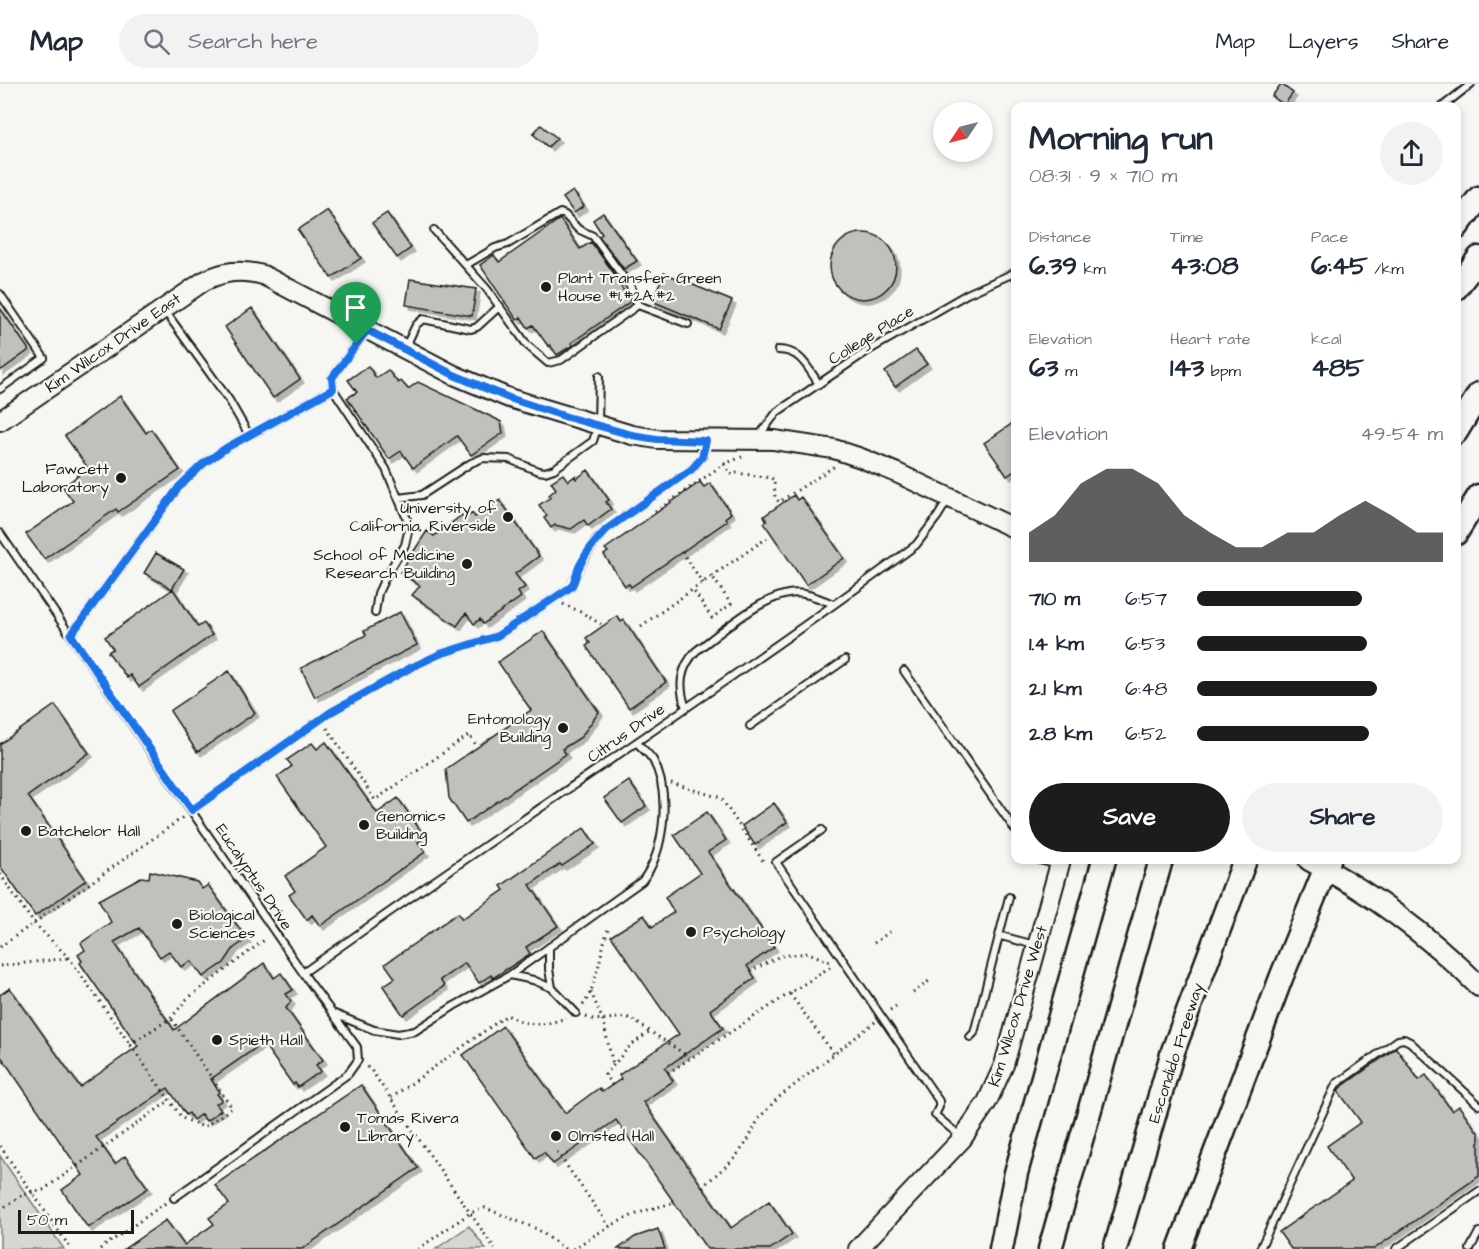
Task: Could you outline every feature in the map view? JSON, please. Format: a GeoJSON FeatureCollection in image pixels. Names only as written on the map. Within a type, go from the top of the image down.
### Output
{"type":"FeatureCollection","features":[{"type":"Feature","properties":{"kind":"highway"},"geometry":{"type":"LineString","coordinates":[[1461,221],[1479,198]]}},
{"type":"Feature","properties":{"kind":"highway"},"geometry":{"type":"LineString","coordinates":[[1461,281],[1479,258]]}},
{"type":"Feature","properties":{"kind":"highway"},"geometry":{"type":"LineString","coordinates":[[1461,424],[1479,393]]}},
{"type":"Feature","properties":{"kind":"highway"},"geometry":{"type":"LineString","coordinates":[[1461,525],[1479,496]]}},
{"type":"Feature","properties":{"kind":"highway"},"geometry":{"type":"LineString","coordinates":[[1001,1249],[1016,1173],[1103,864]]}},
{"type":"Feature","properties":{"kind":"highway"},"geometry":{"type":"LineString","coordinates":[[1050,1249],[1160,864]]}},
{"type":"Feature","properties":{"kind":"highway","name":"Escondido Freeway"},"geometry":{"type":"LineString","coordinates":[[1115,1249],[1173,1052],[1243,864]]}},
{"type":"Feature","properties":{"kind":"highway"},"geometry":{"type":"LineString","coordinates":[[1179,1249],[1281,978],[1320,864]]}},
{"type":"Feature","properties":{"kind":"main road"},"geometry":{"type":"LineString","coordinates":[[1324,864],[1404,919],[1455,962],[1479,986]]}},
{"type":"Feature","properties":{"kind":"street","name":"Kim Wilcox Drive East"},"geometry":{"type":"LineString","coordinates":[[1,419],[204,281],[230,271],[245,270],[263,274],[367,330]]}},
{"type":"Feature","properties":{"kind":"street"},"geometry":{"type":"LineString","coordinates":[[367,330],[454,375],[509,398],[632,435],[657,439],[706,441],[751,448],[774,440],[834,449],[861,458],[1011,527]]}},
{"type":"Feature","properties":{"kind":"street","name":"Kim Wilcox Drive West"},"geometry":{"type":"LineString","coordinates":[[858,1249],[962,1139],[978,1117],[996,1085],[1004,1065],[1059,864]]}},
{"type":"Feature","properties":{"kind":"street"},"geometry":{"type":"LineString","coordinates":[[868,1249],[883,1222]]}},
{"type":"Feature","properties":{"kind":"lane"},"geometry":{"type":"LineString","coordinates":[[1448,102],[1471,84]]}},
{"type":"Feature","properties":{"kind":"lane"},"geometry":{"type":"LineString","coordinates":[[466,265],[495,248],[508,244],[560,213],[565,215],[578,229],[593,236],[632,289],[638,305],[688,324]]}},
{"type":"Feature","properties":{"kind":"lane"},"geometry":{"type":"LineString","coordinates":[[434,230],[500,306],[527,345],[548,363],[561,360],[638,305]]}},
{"type":"Feature","properties":{"kind":"lane","name":"College Place"},"geometry":{"type":"LineString","coordinates":[[751,448],[777,412],[866,352],[967,294],[1011,274]]}},
{"type":"Feature","properties":{"kind":"lane"},"geometry":{"type":"LineString","coordinates":[[0,294],[44,358],[0,389]]}},
{"type":"Feature","properties":{"kind":"lane"},"geometry":{"type":"LineString","coordinates":[[404,349],[416,325],[423,319],[471,329],[477,327],[500,306]]}},
{"type":"Feature","properties":{"kind":"lane"},"geometry":{"type":"LineString","coordinates":[[163,308],[229,400],[249,435]]}},
{"type":"Feature","properties":{"kind":"lane"},"geometry":{"type":"LineString","coordinates":[[367,330],[332,378],[333,389],[386,469],[405,511],[408,532],[401,554],[378,593],[375,613]]}},
{"type":"Feature","properties":{"kind":"lane"},"geometry":{"type":"LineString","coordinates":[[778,350],[788,350],[799,357],[819,384]]}},
{"type":"Feature","properties":{"kind":"lane"},"geometry":{"type":"LineString","coordinates":[[398,498],[422,495],[471,463],[483,458],[509,459],[538,471],[545,472],[554,469],[590,444],[598,425],[599,376]]}},
{"type":"Feature","properties":{"kind":"lane"},"geometry":{"type":"LineString","coordinates":[[71,635],[179,487],[203,464],[249,435],[333,389]]}},
{"type":"Feature","properties":{"kind":"lane"},"geometry":{"type":"LineString","coordinates":[[192,810],[321,719],[410,668],[440,654],[497,636],[571,587],[579,566],[596,540],[607,529],[692,469],[702,457],[706,441]]}},
{"type":"Feature","properties":{"kind":"lane","name":"Citrus Drive"},"geometry":{"type":"LineString","coordinates":[[303,974],[637,743],[916,545],[949,498]]}},
{"type":"Feature","properties":{"kind":"lane","name":"Eucalyptus Drive"},"geometry":{"type":"LineString","coordinates":[[0,532],[303,974],[357,1047],[358,1060]]}},
{"type":"Feature","properties":{"kind":"lane"},"geometry":{"type":"LineString","coordinates":[[686,708],[680,685],[688,660],[696,651],[762,604],[789,593],[815,596],[833,604]]}},
{"type":"Feature","properties":{"kind":"lane"},"geometry":{"type":"LineString","coordinates":[[750,726],[845,660]]}},
{"type":"Feature","properties":{"kind":"lane"},"geometry":{"type":"LineString","coordinates":[[904,671],[1011,824]]}},
{"type":"Feature","properties":{"kind":"lane"},"geometry":{"type":"LineString","coordinates":[[331,1012],[374,1030],[398,1034],[414,1031],[510,975],[635,886],[651,869],[662,830],[664,804],[652,759],[637,743]]}},
{"type":"Feature","properties":{"kind":"lane"},"geometry":{"type":"LineString","coordinates":[[822,830],[776,862],[939,1101],[935,1115],[962,1139]]}},
{"type":"Feature","properties":{"kind":"lane"},"geometry":{"type":"LineString","coordinates":[[970,1037],[974,1033],[1010,897]]}},
{"type":"Feature","properties":{"kind":"lane"},"geometry":{"type":"LineString","coordinates":[[1001,936],[1037,946]]}},
{"type":"Feature","properties":{"kind":"lane"},"geometry":{"type":"LineString","coordinates":[[549,947],[552,988]]}},
{"type":"Feature","properties":{"kind":"lane"},"geometry":{"type":"LineString","coordinates":[[510,975],[533,980],[552,988],[576,1013]]}},
{"type":"Feature","properties":{"kind":"lane"},"geometry":{"type":"LineString","coordinates":[[1260,1249],[1336,1084],[1398,1040],[1404,1039],[1410,1042],[1479,1105]]}},
{"type":"Feature","properties":{"kind":"lane"},"geometry":{"type":"LineString","coordinates":[[174,1198],[348,1074],[358,1060]]}},
{"type":"Feature","properties":{"kind":"lane"},"geometry":{"type":"LineString","coordinates":[[1396,1249],[1479,1191]]}},
{"type":"Feature","properties":{"kind":"lane"},"geometry":{"type":"LineString","coordinates":[[1470,1249],[1479,1232]]}},
{"type":"Feature","properties":{"kind":"path"},"geometry":{"type":"LineString","coordinates":[[655,512],[751,448]]}},
{"type":"Feature","properties":{"kind":"path"},"geometry":{"type":"LineString","coordinates":[[724,464],[732,475],[737,473],[774,480],[775,497],[779,502],[836,466],[827,464]]}},
{"type":"Feature","properties":{"kind":"path"},"geometry":{"type":"LineString","coordinates":[[641,626],[767,538]]}},
{"type":"Feature","properties":{"kind":"path"},"geometry":{"type":"LineString","coordinates":[[682,552],[703,583]]}},
{"type":"Feature","properties":{"kind":"path"},"geometry":{"type":"LineString","coordinates":[[693,590],[712,618],[731,604],[712,576]]}},
{"type":"Feature","properties":{"kind":"path"},"geometry":{"type":"LineString","coordinates":[[551,600],[579,610],[601,624]]}},
{"type":"Feature","properties":{"kind":"path"},"geometry":{"type":"LineString","coordinates":[[321,719],[375,800],[469,735],[476,745]]}},
{"type":"Feature","properties":{"kind":"path"},"geometry":{"type":"LineString","coordinates":[[660,783],[672,783],[721,798],[749,840]]}},
{"type":"Feature","properties":{"kind":"path"},"geometry":{"type":"LineString","coordinates":[[0,947],[192,810]]}},
{"type":"Feature","properties":{"kind":"path"},"geometry":{"type":"LineString","coordinates":[[0,874],[33,922],[69,958],[182,1118],[204,1127],[232,1108],[171,1018]]}},
{"type":"Feature","properties":{"kind":"path"},"geometry":{"type":"LineString","coordinates":[[391,1098],[507,1016],[523,1024],[547,1025],[576,1013],[594,987],[602,945],[609,927]]}},
{"type":"Feature","properties":{"kind":"path"},"geometry":{"type":"LineString","coordinates":[[874,943],[892,930]]}},
{"type":"Feature","properties":{"kind":"path"},"geometry":{"type":"LineString","coordinates":[[130,1044],[171,1018],[187,999],[267,938]]}},
{"type":"Feature","properties":{"kind":"path"},"geometry":{"type":"LineString","coordinates":[[668,1073],[693,1059],[835,964],[810,952],[780,956],[755,969]]}},
{"type":"Feature","properties":{"kind":"path"},"geometry":{"type":"LineString","coordinates":[[0,966],[69,958]]}},
{"type":"Feature","properties":{"kind":"path"},"geometry":{"type":"LineString","coordinates":[[913,993],[929,981]]}},
{"type":"Feature","properties":{"kind":"path"},"geometry":{"type":"LineString","coordinates":[[591,992],[603,1021],[613,1065]]}},
{"type":"Feature","properties":{"kind":"path"},"geometry":{"type":"LineString","coordinates":[[790,994],[834,1054]]}},
{"type":"Feature","properties":{"kind":"path"},"geometry":{"type":"LineString","coordinates":[[702,1187],[733,1160],[747,1142],[759,1118],[778,1098],[896,1006]]}},
{"type":"Feature","properties":{"kind":"path"},"geometry":{"type":"LineString","coordinates":[[576,1013],[603,1021],[630,1018],[693,1059]]}},
{"type":"Feature","properties":{"kind":"path"},"geometry":{"type":"LineString","coordinates":[[612,1086],[605,1075],[627,1048],[650,1031]]}},
{"type":"Feature","properties":{"kind":"path"},"geometry":{"type":"LineString","coordinates":[[358,1060],[371,1070],[495,1249]]}},
{"type":"Feature","properties":{"kind":"path"},"geometry":{"type":"LineString","coordinates":[[0,1210],[22,1195],[43,1190],[169,1101]]}},
{"type":"Feature","properties":{"kind":"path"},"geometry":{"type":"LineString","coordinates":[[0,1146],[71,1249]]}},
{"type":"Feature","properties":{"kind":"path"},"geometry":{"type":"LineString","coordinates":[[557,1152],[609,1226]]}},
{"type":"Feature","properties":{"kind":"path"},"geometry":{"type":"LineString","coordinates":[[100,1249],[174,1198]]}},
{"type":"Feature","properties":{"kind":"path"},"geometry":{"type":"LineString","coordinates":[[573,1249],[609,1226],[647,1209],[675,1203]]}},
{"type":"Feature","properties":{"kind":"path"},"geometry":{"type":"LineString","coordinates":[[418,1249],[470,1213],[485,1208],[537,1229],[565,1249]]}},
{"type":"Feature","properties":{"kind":"shaded area"},"geometry":{"type":"Polygon","coordinates":[[[0,1156],[64,1249],[0,1249],[0,1156]]]}},
{"type":"Feature","properties":{"kind":"shaded area"},"geometry":{"type":"Polygon","coordinates":[[[469,1226],[486,1249],[436,1249],[469,1226]]]}},
{"type":"Feature","properties":{"kind":"building"},"geometry":{"type":"Polygon","coordinates":[[[1281,84],[1293,93],[1286,102],[1280,102],[1272,96],[1281,84]]]}},
{"type":"Feature","properties":{"kind":"building"},"geometry":{"type":"Polygon","coordinates":[[[541,125],[557,138],[548,147],[533,134],[541,125]]]}},
{"type":"Feature","properties":{"kind":"building"},"geometry":{"type":"Polygon","coordinates":[[[573,191],[584,206],[574,213],[563,198],[573,191]]]}},
{"type":"Feature","properties":{"kind":"building"},"geometry":{"type":"Polygon","coordinates":[[[327,210],[361,258],[331,278],[298,230],[327,210]]]}},
{"type":"Feature","properties":{"kind":"building"},"geometry":{"type":"Polygon","coordinates":[[[387,213],[411,248],[397,258],[372,223],[387,213]]]}},
{"type":"Feature","properties":{"kind":"building"},"geometry":{"type":"Polygon","coordinates":[[[603,213],[637,261],[624,269],[599,236],[602,234],[593,220],[603,213]]]}},
{"type":"Feature","properties":{"kind":"building","name":"Plant Transfer Green House #1,#2A,#2"},"geometry":{"type":"Polygon","coordinates":[[[560,219],[580,249],[591,242],[631,301],[557,355],[533,325],[528,328],[521,317],[517,320],[480,265],[494,255],[499,262],[560,219]]]}},
{"type":"Feature","properties":{"kind":"building"},"geometry":{"type":"Polygon","coordinates":[[[857,233],[869,233],[881,238],[891,248],[896,266],[894,279],[881,294],[869,299],[857,299],[845,294],[835,284],[830,272],[830,260],[835,248],[845,238],[857,233]]]}},
{"type":"Feature","properties":{"kind":"building"},"geometry":{"type":"Polygon","coordinates":[[[664,273],[732,301],[719,329],[652,301],[664,273]]]}},
{"type":"Feature","properties":{"kind":"building"},"geometry":{"type":"Polygon","coordinates":[[[410,279],[476,289],[472,316],[406,305],[410,279]]]}},
{"type":"Feature","properties":{"kind":"building"},"geometry":{"type":"Polygon","coordinates":[[[0,308],[29,350],[0,371],[0,308]]]}},
{"type":"Feature","properties":{"kind":"building"},"geometry":{"type":"Polygon","coordinates":[[[252,308],[300,379],[273,398],[225,327],[252,308]]]}},
{"type":"Feature","properties":{"kind":"building"},"geometry":{"type":"Polygon","coordinates":[[[916,350],[927,364],[895,387],[885,372],[916,350]]]}},
{"type":"Feature","properties":{"kind":"building"},"geometry":{"type":"Polygon","coordinates":[[[368,366],[376,378],[388,370],[398,383],[401,381],[408,389],[418,382],[496,419],[501,422],[503,433],[471,455],[457,436],[413,468],[401,451],[389,459],[347,398],[357,392],[348,380],[368,366]]]}},
{"type":"Feature","properties":{"kind":"building","name":"Fawcett Laboratory"},"geometry":{"type":"Polygon","coordinates":[[[120,396],[146,433],[151,429],[180,470],[118,512],[116,509],[44,559],[26,534],[73,501],[63,487],[88,468],[65,436],[120,396]]]}},
{"type":"Feature","properties":{"kind":"building"},"geometry":{"type":"Polygon","coordinates":[[[1011,424],[1011,473],[1007,476],[984,443],[1011,424]]]}},
{"type":"Feature","properties":{"kind":"building"},"geometry":{"type":"Polygon","coordinates":[[[588,470],[609,500],[606,502],[611,509],[588,526],[584,520],[571,529],[555,525],[551,528],[544,518],[547,516],[539,505],[551,497],[549,495],[556,489],[551,482],[563,474],[568,481],[575,476],[576,479],[588,470]]]}},
{"type":"Feature","properties":{"kind":"building"},"geometry":{"type":"Polygon","coordinates":[[[700,482],[704,487],[710,483],[731,513],[725,518],[727,521],[631,587],[629,584],[625,586],[604,555],[608,552],[605,549],[700,482]]]}},
{"type":"Feature","properties":{"kind":"building"},"geometry":{"type":"Polygon","coordinates":[[[794,495],[797,500],[801,497],[844,558],[806,585],[764,523],[767,521],[764,516],[794,495]]]}},
{"type":"Feature","properties":{"kind":"building","name":"School of Medicine Research Building"},"geometry":{"type":"Polygon","coordinates":[[[500,500],[539,556],[515,574],[525,587],[518,592],[521,597],[483,624],[480,619],[474,624],[466,613],[457,626],[412,595],[420,586],[400,572],[427,531],[434,536],[462,515],[465,519],[472,513],[475,517],[500,500]]]}},
{"type":"Feature","properties":{"kind":"building"},"geometry":{"type":"Polygon","coordinates":[[[156,553],[184,569],[172,589],[144,573],[156,553]]]}},
{"type":"Feature","properties":{"kind":"building"},"geometry":{"type":"Polygon","coordinates":[[[173,589],[198,627],[204,623],[212,635],[139,687],[130,675],[127,678],[108,652],[113,649],[105,637],[173,589]]]}},
{"type":"Feature","properties":{"kind":"building"},"geometry":{"type":"Polygon","coordinates":[[[400,612],[417,645],[315,697],[301,668],[366,635],[364,631],[400,612]]]}},
{"type":"Feature","properties":{"kind":"building"},"geometry":{"type":"Polygon","coordinates":[[[617,616],[621,622],[624,620],[666,682],[629,708],[586,646],[590,643],[586,638],[617,616]]]}},
{"type":"Feature","properties":{"kind":"building","name":"Entomology Building"},"geometry":{"type":"Polygon","coordinates":[[[543,631],[599,712],[581,737],[562,749],[566,754],[466,823],[449,798],[446,769],[531,710],[498,662],[543,631]]]}},
{"type":"Feature","properties":{"kind":"building"},"geometry":{"type":"Polygon","coordinates":[[[229,671],[255,713],[197,752],[170,711],[229,671]]]}},
{"type":"Feature","properties":{"kind":"building","name":"Batchelor Hall"},"geometry":{"type":"Polygon","coordinates":[[[55,705],[89,753],[28,796],[86,880],[35,916],[0,866],[0,744],[55,705]]]}},
{"type":"Feature","properties":{"kind":"building","name":"Genomics Building"},"geometry":{"type":"Polygon","coordinates":[[[326,742],[377,813],[398,798],[425,837],[418,842],[425,852],[320,926],[312,915],[307,920],[289,895],[295,891],[285,876],[326,847],[277,777],[292,766],[287,760],[312,743],[317,749],[326,742]]]}},
{"type":"Feature","properties":{"kind":"building"},"geometry":{"type":"Polygon","coordinates":[[[629,781],[646,806],[622,823],[604,798],[629,781]]]}},
{"type":"Feature","properties":{"kind":"building"},"geometry":{"type":"Polygon","coordinates":[[[774,803],[787,822],[755,845],[742,826],[774,803]]]}},
{"type":"Feature","properties":{"kind":"building"},"geometry":{"type":"Polygon","coordinates":[[[707,812],[726,840],[708,852],[774,947],[747,966],[755,978],[710,1010],[723,1028],[665,1068],[673,1081],[643,1102],[731,1228],[769,1201],[792,1234],[770,1249],[707,1249],[616,1120],[553,1164],[544,1152],[535,1158],[463,1055],[503,1026],[565,1113],[599,1088],[602,1092],[621,1079],[619,1075],[679,1034],[611,936],[644,915],[652,927],[674,912],[665,897],[700,873],[674,835],[707,812]]]}},
{"type":"Feature","properties":{"kind":"building"},"geometry":{"type":"Polygon","coordinates":[[[584,828],[595,844],[530,885],[558,926],[526,947],[530,954],[493,978],[491,975],[479,983],[465,963],[440,980],[444,986],[403,1015],[383,986],[395,978],[385,964],[458,913],[462,919],[504,890],[501,886],[584,828]]]}},
{"type":"Feature","properties":{"kind":"building","name":"Spieth Hall"},"geometry":{"type":"Polygon","coordinates":[[[150,871],[197,882],[202,889],[208,885],[247,939],[234,948],[224,963],[203,977],[191,961],[181,967],[169,951],[160,957],[139,928],[114,942],[174,1030],[264,963],[274,978],[281,973],[293,990],[286,994],[291,1001],[286,1008],[323,1060],[316,1065],[321,1071],[298,1087],[295,1083],[293,1085],[263,1043],[211,1079],[222,1100],[216,1104],[221,1110],[206,1121],[201,1114],[193,1120],[189,1113],[186,1115],[168,1088],[96,1137],[115,1164],[125,1156],[148,1188],[88,1228],[62,1190],[83,1175],[0,1055],[0,995],[10,988],[80,1087],[138,1046],[80,963],[82,961],[78,955],[85,950],[81,943],[111,922],[99,900],[141,877],[149,878],[150,871]]]}},
{"type":"Feature","properties":{"kind":"building"},"geometry":{"type":"Polygon","coordinates":[[[1396,1048],[1419,1080],[1426,1075],[1452,1111],[1459,1106],[1479,1134],[1479,1176],[1374,1249],[1291,1249],[1279,1232],[1352,1181],[1327,1146],[1361,1122],[1338,1091],[1396,1048]]]}},
{"type":"Feature","properties":{"kind":"building","name":"Tomas Rivera Library"},"geometry":{"type":"Polygon","coordinates":[[[361,1085],[418,1168],[302,1249],[124,1249],[166,1220],[184,1245],[214,1224],[209,1218],[229,1204],[215,1185],[361,1085]]]}},
{"type":"Feature","properties":{"kind":"building"},"geometry":{"type":"Polygon","coordinates":[[[658,1229],[665,1249],[618,1249],[635,1237],[658,1229]]]}},
{"type":"Feature","properties":{"kind":"place","name":"Plant Transfer Green House #1,#2A,#2"},"geometry":{"type":"Point","coordinates":[546,287]}},
{"type":"Feature","properties":{"kind":"place","name":"Fawcett Laboratory"},"geometry":{"type":"Point","coordinates":[121,478]}},
{"type":"Feature","properties":{"kind":"place","name":"University of California, Riverside"},"geometry":{"type":"Point","coordinates":[508,517]}},
{"type":"Feature","properties":{"kind":"place","name":"School of Medicine Research Building"},"geometry":{"type":"Point","coordinates":[467,564]}},
{"type":"Feature","properties":{"kind":"place","name":"Entomology Building"},"geometry":{"type":"Point","coordinates":[563,728]}},
{"type":"Feature","properties":{"kind":"place","name":"Genomics Building"},"geometry":{"type":"Point","coordinates":[364,825]}},
{"type":"Feature","properties":{"kind":"place","name":"Batchelor Hall"},"geometry":{"type":"Point","coordinates":[26,831]}},
{"type":"Feature","properties":{"kind":"place","name":"Biological Sciences"},"geometry":{"type":"Point","coordinates":[177,924]}},
{"type":"Feature","properties":{"kind":"place","name":"Psychology"},"geometry":{"type":"Point","coordinates":[691,932]}},
{"type":"Feature","properties":{"kind":"place","name":"Spieth Hall"},"geometry":{"type":"Point","coordinates":[217,1040]}},
{"type":"Feature","properties":{"kind":"place","name":"Tomas Rivera Library"},"geometry":{"type":"Point","coordinates":[345,1127]}},
{"type":"Feature","properties":{"kind":"place","name":"Olmsted Hall"},"geometry":{"type":"Point","coordinates":[556,1136]}},
{"type":"Feature","properties":{"kind":"route"},"geometry":{"type":"LineString","coordinates":[[367,330],[454,375],[509,398],[567,417],[632,435],[657,439],[706,441],[702,457],[692,469],[607,529],[596,540],[579,566],[571,587],[497,636],[440,654],[331,712],[192,810],[71,635],[179,487],[203,464],[226,448],[333,389],[332,378],[356,344],[367,330]]}}]}
